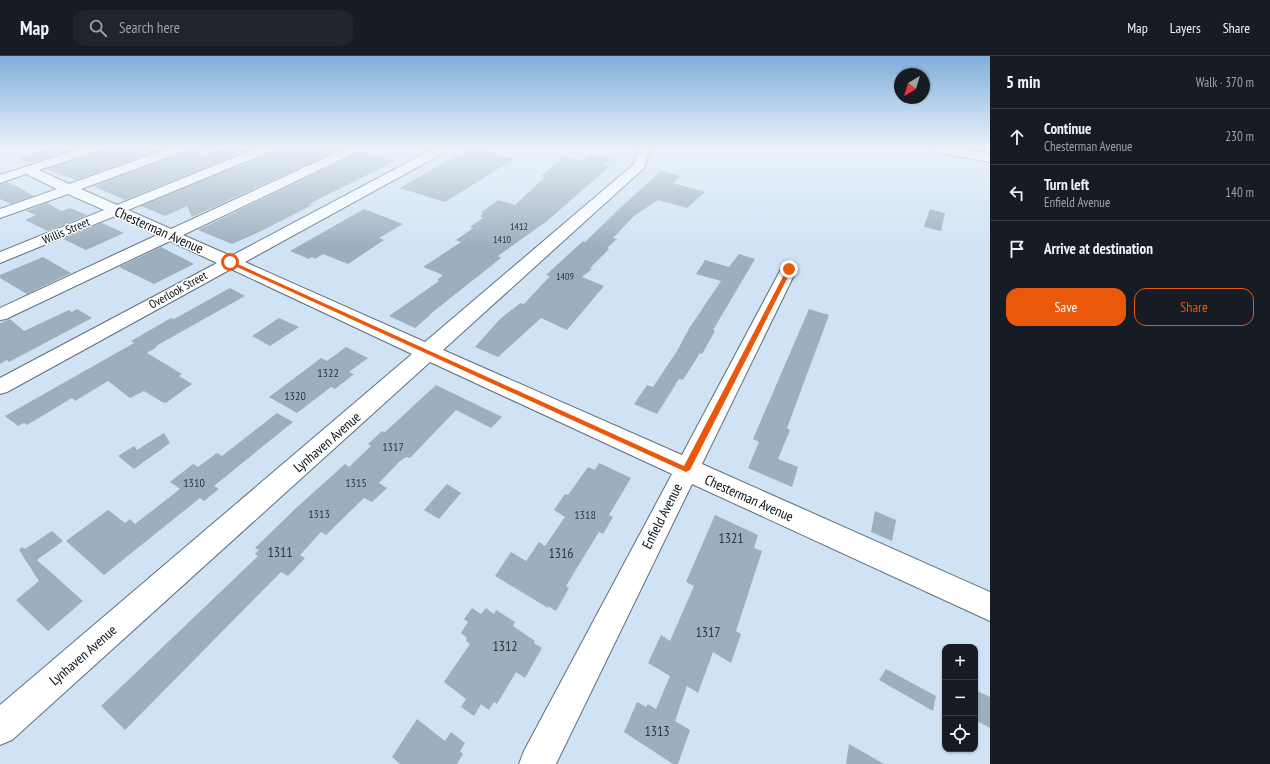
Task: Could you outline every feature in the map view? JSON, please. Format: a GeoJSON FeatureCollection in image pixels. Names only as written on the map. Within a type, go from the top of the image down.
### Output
{"type":"FeatureCollection","features":[{"type":"Feature","properties":{"kind":"street","name":"Chesterman Avenue"},"geometry":{"type":"LineString","coordinates":[[53,182],[686,470],[990,606]]}},
{"type":"Feature","properties":{"kind":"street"},"geometry":{"type":"LineString","coordinates":[[0,214],[87,182]]}},
{"type":"Feature","properties":{"kind":"street","name":"Willis Street"},"geometry":{"type":"LineString","coordinates":[[0,258],[184,182]]}},
{"type":"Feature","properties":{"kind":"street"},"geometry":{"type":"LineString","coordinates":[[0,314],[283,182]]}},
{"type":"Feature","properties":{"kind":"street","name":"Overlook Street"},"geometry":{"type":"LineString","coordinates":[[0,387],[379,182]]}},
{"type":"Feature","properties":{"kind":"street","name":"Lynhaven Avenue"},"geometry":{"type":"LineString","coordinates":[[0,728],[429,353],[621,182]]}},
{"type":"Feature","properties":{"kind":"street","name":"Enfield Avenue"},"geometry":{"type":"LineString","coordinates":[[537,764],[789,269]]}},
{"type":"Feature","properties":{"kind":"building"},"geometry":{"type":"Polygon","coordinates":[[[7,182],[34,196],[11,204],[0,199],[0,184],[7,182]]]}},
{"type":"Feature","properties":{"kind":"building"},"geometry":{"type":"Polygon","coordinates":[[[104,182],[170,182],[125,200],[93,186],[104,182]]]}},
{"type":"Feature","properties":{"kind":"building"},"geometry":{"type":"Polygon","coordinates":[[[199,182],[269,182],[192,217],[187,206],[165,216],[141,206],[199,182]]]}},
{"type":"Feature","properties":{"kind":"building"},"geometry":{"type":"Polygon","coordinates":[[[298,182],[353,182],[309,204],[312,205],[232,244],[198,230],[298,182]]]}},
{"type":"Feature","properties":{"kind":"building"},"geometry":{"type":"Polygon","coordinates":[[[410,182],[477,182],[445,202],[400,188],[410,182]]]}},
{"type":"Feature","properties":{"kind":"building"},"geometry":{"type":"Polygon","coordinates":[[[540,182],[592,182],[547,221],[498,256],[501,258],[429,315],[415,328],[389,316],[439,281],[437,280],[443,275],[423,267],[461,242],[456,240],[473,228],[470,227],[483,218],[480,216],[483,214],[481,213],[498,200],[515,205],[540,182]]]}},
{"type":"Feature","properties":{"kind":"building"},"geometry":{"type":"Polygon","coordinates":[[[649,182],[674,182],[673,183],[705,192],[687,208],[658,200],[634,216],[613,238],[617,239],[590,268],[592,269],[582,277],[604,286],[567,330],[541,318],[498,357],[475,347],[500,319],[519,304],[524,304],[550,276],[546,275],[583,241],[585,242],[649,182]]]}},
{"type":"Feature","properties":{"kind":"building"},"geometry":{"type":"Polygon","coordinates":[[[47,203],[61,211],[70,208],[87,215],[48,231],[25,220],[36,215],[26,211],[47,203]]]}},
{"type":"Feature","properties":{"kind":"building"},"geometry":{"type":"Polygon","coordinates":[[[364,209],[403,224],[379,238],[384,240],[348,264],[323,254],[315,259],[312,257],[309,259],[290,251],[364,209]]]}},
{"type":"Feature","properties":{"kind":"building"},"geometry":{"type":"Polygon","coordinates":[[[930,209],[945,213],[941,231],[924,227],[930,209]]]}},
{"type":"Feature","properties":{"kind":"building"},"geometry":{"type":"Polygon","coordinates":[[[102,223],[124,233],[86,250],[63,239],[102,223]]]}},
{"type":"Feature","properties":{"kind":"building"},"geometry":{"type":"Polygon","coordinates":[[[161,247],[194,264],[154,284],[119,267],[161,247]]]}},
{"type":"Feature","properties":{"kind":"building"},"geometry":{"type":"Polygon","coordinates":[[[739,254],[755,259],[713,330],[715,331],[702,354],[700,353],[683,380],[679,379],[657,414],[634,404],[647,385],[653,387],[677,351],[690,327],[721,281],[696,274],[705,260],[729,267],[739,254]]]}},
{"type":"Feature","properties":{"kind":"building"},"geometry":{"type":"Polygon","coordinates":[[[43,257],[71,273],[27,294],[0,278],[0,275],[43,257]]]}},
{"type":"Feature","properties":{"kind":"building"},"geometry":{"type":"Polygon","coordinates":[[[230,288],[245,296],[156,346],[157,347],[147,353],[182,374],[179,376],[192,384],[166,403],[144,391],[130,398],[108,381],[75,401],[72,398],[27,425],[24,423],[18,426],[5,416],[134,343],[131,341],[171,318],[174,319],[230,288]]]}},
{"type":"Feature","properties":{"kind":"building"},"geometry":{"type":"Polygon","coordinates":[[[77,309],[92,318],[9,362],[7,360],[0,364],[0,323],[10,319],[24,331],[69,310],[72,312],[77,309]]]}},
{"type":"Feature","properties":{"kind":"building"},"geometry":{"type":"Polygon","coordinates":[[[809,309],[829,315],[787,428],[790,430],[778,459],[798,467],[792,487],[748,468],[759,442],[753,439],[809,309]]]}},
{"type":"Feature","properties":{"kind":"building"},"geometry":{"type":"Polygon","coordinates":[[[279,318],[299,327],[270,346],[252,336],[279,318]]]}},
{"type":"Feature","properties":{"kind":"building"},"geometry":{"type":"Polygon","coordinates":[[[346,347],[368,358],[349,372],[354,374],[335,389],[331,387],[297,413],[269,397],[321,358],[327,361],[346,347]]]}},
{"type":"Feature","properties":{"kind":"building"},"geometry":{"type":"Polygon","coordinates":[[[436,385],[502,417],[491,428],[456,410],[410,458],[406,457],[400,461],[379,483],[387,488],[372,502],[364,498],[326,535],[321,532],[300,555],[305,558],[288,576],[281,572],[125,730],[101,706],[258,556],[255,554],[259,550],[255,548],[295,509],[345,464],[349,467],[371,446],[368,444],[382,431],[385,432],[436,385]]]}},
{"type":"Feature","properties":{"kind":"building"},"geometry":{"type":"Polygon","coordinates":[[[277,413],[293,422],[214,486],[219,489],[204,501],[200,498],[104,575],[66,541],[108,510],[125,523],[130,519],[135,524],[180,489],[170,482],[193,464],[198,467],[217,453],[222,456],[277,413]]]}},
{"type":"Feature","properties":{"kind":"building"},"geometry":{"type":"Polygon","coordinates":[[[164,433],[170,443],[134,469],[118,456],[134,446],[137,450],[164,433]]]}},
{"type":"Feature","properties":{"kind":"building"},"geometry":{"type":"Polygon","coordinates":[[[599,463],[631,478],[609,515],[613,517],[603,534],[599,532],[566,586],[569,588],[556,611],[548,606],[548,608],[495,576],[511,552],[526,561],[539,542],[545,546],[565,517],[554,510],[565,494],[568,495],[588,467],[595,470],[599,463]]]}},
{"type":"Feature","properties":{"kind":"building"},"geometry":{"type":"Polygon","coordinates":[[[447,484],[461,493],[439,519],[424,510],[447,484]]]}},
{"type":"Feature","properties":{"kind":"building"},"geometry":{"type":"Polygon","coordinates":[[[875,511],[896,520],[892,541],[871,532],[875,511]]]}},
{"type":"Feature","properties":{"kind":"building"},"geometry":{"type":"Polygon","coordinates":[[[715,515],[758,535],[754,548],[762,551],[736,631],[741,634],[731,663],[713,652],[698,693],[687,686],[675,721],[690,730],[678,764],[673,764],[624,732],[637,702],[646,707],[648,704],[656,709],[670,676],[648,663],[661,635],[670,641],[694,586],[686,582],[715,515]]]}},
{"type":"Feature","properties":{"kind":"building"},"geometry":{"type":"Polygon","coordinates":[[[52,531],[63,541],[37,560],[83,601],[48,631],[16,600],[39,581],[19,550],[22,547],[25,549],[52,531]]]}},
{"type":"Feature","properties":{"kind":"building"},"geometry":{"type":"Polygon","coordinates":[[[472,608],[481,614],[486,608],[494,614],[496,610],[515,622],[513,626],[535,641],[534,643],[542,648],[525,678],[516,672],[497,704],[494,702],[489,710],[481,704],[474,716],[461,707],[466,699],[444,682],[470,644],[466,641],[467,638],[461,633],[468,622],[464,619],[472,608]]]}},
{"type":"Feature","properties":{"kind":"building"},"geometry":{"type":"Polygon","coordinates":[[[886,669],[936,696],[933,711],[879,680],[886,669]]]}},
{"type":"Feature","properties":{"kind":"building"},"geometry":{"type":"Polygon","coordinates":[[[978,691],[990,697],[990,728],[978,722],[978,691]]]}},
{"type":"Feature","properties":{"kind":"building"},"geometry":{"type":"Polygon","coordinates":[[[417,719],[445,741],[451,732],[465,743],[460,751],[463,754],[457,764],[400,764],[392,757],[417,719]]]}},
{"type":"Feature","properties":{"kind":"building"},"geometry":{"type":"Polygon","coordinates":[[[849,744],[884,764],[846,764],[849,744]]]}},
{"type":"Feature","properties":{"kind":"route"},"geometry":{"type":"LineString","coordinates":[[230,262],[686,470],[789,269]]}}]}
